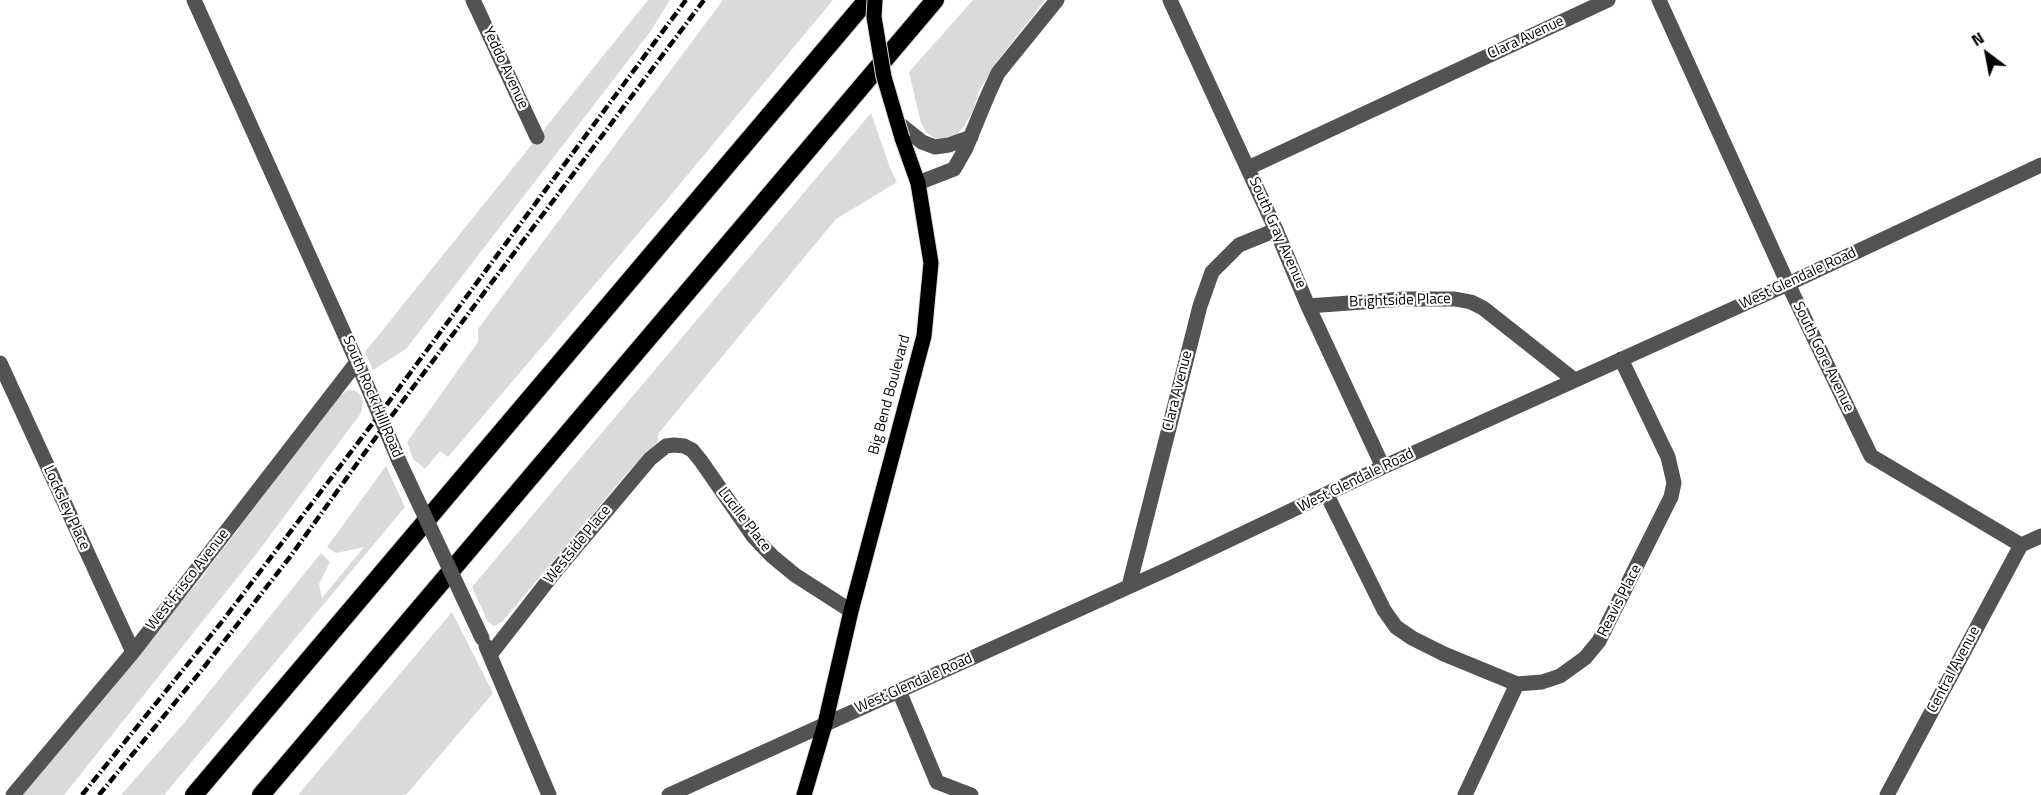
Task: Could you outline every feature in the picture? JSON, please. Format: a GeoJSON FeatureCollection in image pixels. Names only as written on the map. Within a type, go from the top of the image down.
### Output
{"type":"FeatureCollection","features":[{"type":"Feature","properties":{"kind":"highway"},"geometry":{"type":"LineString","coordinates":[[194,795],[867,0]]}},
{"type":"Feature","properties":{"kind":"highway"},"geometry":{"type":"LineString","coordinates":[[261,795],[935,0]]}},
{"type":"Feature","properties":{"kind":"main road","name":"Big Bend Boulevard"},"geometry":{"type":"LineString","coordinates":[[804,795],[825,724],[851,611],[924,336],[932,263],[918,183],[884,77],[874,17],[875,0]]}},
{"type":"Feature","properties":{"kind":"street","name":"South Rock Hill Road"},"geometry":{"type":"LineString","coordinates":[[194,0],[357,362],[399,461],[490,655],[549,795]]}},
{"type":"Feature","properties":{"kind":"street","name":"Yeddo Avenue"},"geometry":{"type":"LineString","coordinates":[[473,0],[537,137]]}},
{"type":"Feature","properties":{"kind":"street"},"geometry":{"type":"LineString","coordinates":[[918,183],[954,170],[971,137],[998,73],[1057,0]]}},
{"type":"Feature","properties":{"kind":"street","name":"South Gray Avenue"},"geometry":{"type":"LineString","coordinates":[[1170,0],[1383,467]]}},
{"type":"Feature","properties":{"kind":"street","name":"Clara Avenue"},"geometry":{"type":"LineString","coordinates":[[1248,168],[1608,0]]}},
{"type":"Feature","properties":{"kind":"street","name":"South Gore Avenue"},"geometry":{"type":"LineString","coordinates":[[1659,0],[1788,284],[1871,456],[2021,545]]}},
{"type":"Feature","properties":{"kind":"street"},"geometry":{"type":"LineString","coordinates":[[898,123],[922,142],[935,147],[949,146],[971,137]]}},
{"type":"Feature","properties":{"kind":"street","name":"West Glendale Road"},"geometry":{"type":"LineString","coordinates":[[669,795],[1129,586],[1573,380],[1788,284],[2041,165]]}},
{"type":"Feature","properties":{"kind":"street","name":"Clara Avenue"},"geometry":{"type":"LineString","coordinates":[[1129,586],[1200,306],[1212,272],[1239,245],[1276,230]]}},
{"type":"Feature","properties":{"kind":"street","name":"Brightside Place"},"geometry":{"type":"LineString","coordinates":[[1308,306],[1404,299],[1455,299],[1471,302],[1483,308],[1573,380]]}},
{"type":"Feature","properties":{"kind":"street","name":"Reavis Place"},"geometry":{"type":"LineString","coordinates":[[1517,684],[1542,682],[1560,675],[1585,658],[1599,641],[1671,497],[1674,483],[1668,457],[1621,359]]}},
{"type":"Feature","properties":{"kind":"street","name":"West Frisco Avenue"},"geometry":{"type":"LineString","coordinates":[[13,795],[133,652],[357,362]]}},
{"type":"Feature","properties":{"kind":"street","name":"Locksley Place"},"geometry":{"type":"LineString","coordinates":[[0,363],[133,652]]}},
{"type":"Feature","properties":{"kind":"street","name":"Lucille Place"},"geometry":{"type":"LineString","coordinates":[[674,444],[684,446],[696,456],[753,536],[772,556],[795,575],[851,611]]}},
{"type":"Feature","properties":{"kind":"street","name":"Westside Place"},"geometry":{"type":"LineString","coordinates":[[490,655],[554,573],[650,459],[666,446],[674,444]]}},
{"type":"Feature","properties":{"kind":"street"},"geometry":{"type":"LineString","coordinates":[[1327,495],[1384,610],[1396,627],[1444,654],[1517,684],[1465,795]]}},
{"type":"Feature","properties":{"kind":"street"},"geometry":{"type":"LineString","coordinates":[[2021,545],[2041,536]]}},
{"type":"Feature","properties":{"kind":"street","name":"Central Avenue"},"geometry":{"type":"LineString","coordinates":[[1887,795],[2021,545]]}},
{"type":"Feature","properties":{"kind":"street"},"geometry":{"type":"LineString","coordinates":[[899,691],[937,782],[971,795]]}},
{"type":"Feature","properties":{"kind":"shaded area"},"geometry":{"type":"Polygon","coordinates":[[[648,0],[670,0],[650,32],[406,349],[373,370],[365,352],[648,0]]]}},
{"type":"Feature","properties":{"kind":"shaded area"},"geometry":{"type":"Polygon","coordinates":[[[723,0],[833,0],[448,457],[440,451],[425,469],[413,459],[407,442],[478,342],[478,329],[723,0]]]}},
{"type":"Feature","properties":{"kind":"shaded area"},"geometry":{"type":"Polygon","coordinates":[[[973,0],[1045,0],[999,59],[979,91],[973,111],[964,126],[955,137],[943,140],[934,138],[926,132],[921,123],[909,72],[973,0]]]}},
{"type":"Feature","properties":{"kind":"shaded area"},"geometry":{"type":"Polygon","coordinates":[[[871,113],[897,182],[836,219],[658,434],[658,442],[627,473],[502,622],[494,626],[488,622],[472,587],[871,113]]]}},
{"type":"Feature","properties":{"kind":"shaded area"},"geometry":{"type":"Polygon","coordinates":[[[349,390],[356,391],[362,397],[361,413],[257,553],[64,795],[23,795],[201,578],[339,396],[349,390]]]}},
{"type":"Feature","properties":{"kind":"shaded area"},"geometry":{"type":"Polygon","coordinates":[[[386,466],[405,507],[164,795],[121,795],[184,723],[321,553],[330,562],[319,584],[322,598],[364,547],[336,553],[327,547],[386,466]]]}},
{"type":"Feature","properties":{"kind":"shaded area"},"geometry":{"type":"Polygon","coordinates":[[[452,612],[493,693],[406,795],[298,795],[452,612]]]}},
{"type":"Feature","properties":{"kind":"railway"},"geometry":{"type":"LineString","coordinates":[[82,795],[224,619],[379,415],[686,0]]}},
{"type":"Feature","properties":{"kind":"railway"},"geometry":{"type":"LineString","coordinates":[[99,795],[201,671],[290,557],[384,426],[704,0]]}}]}
